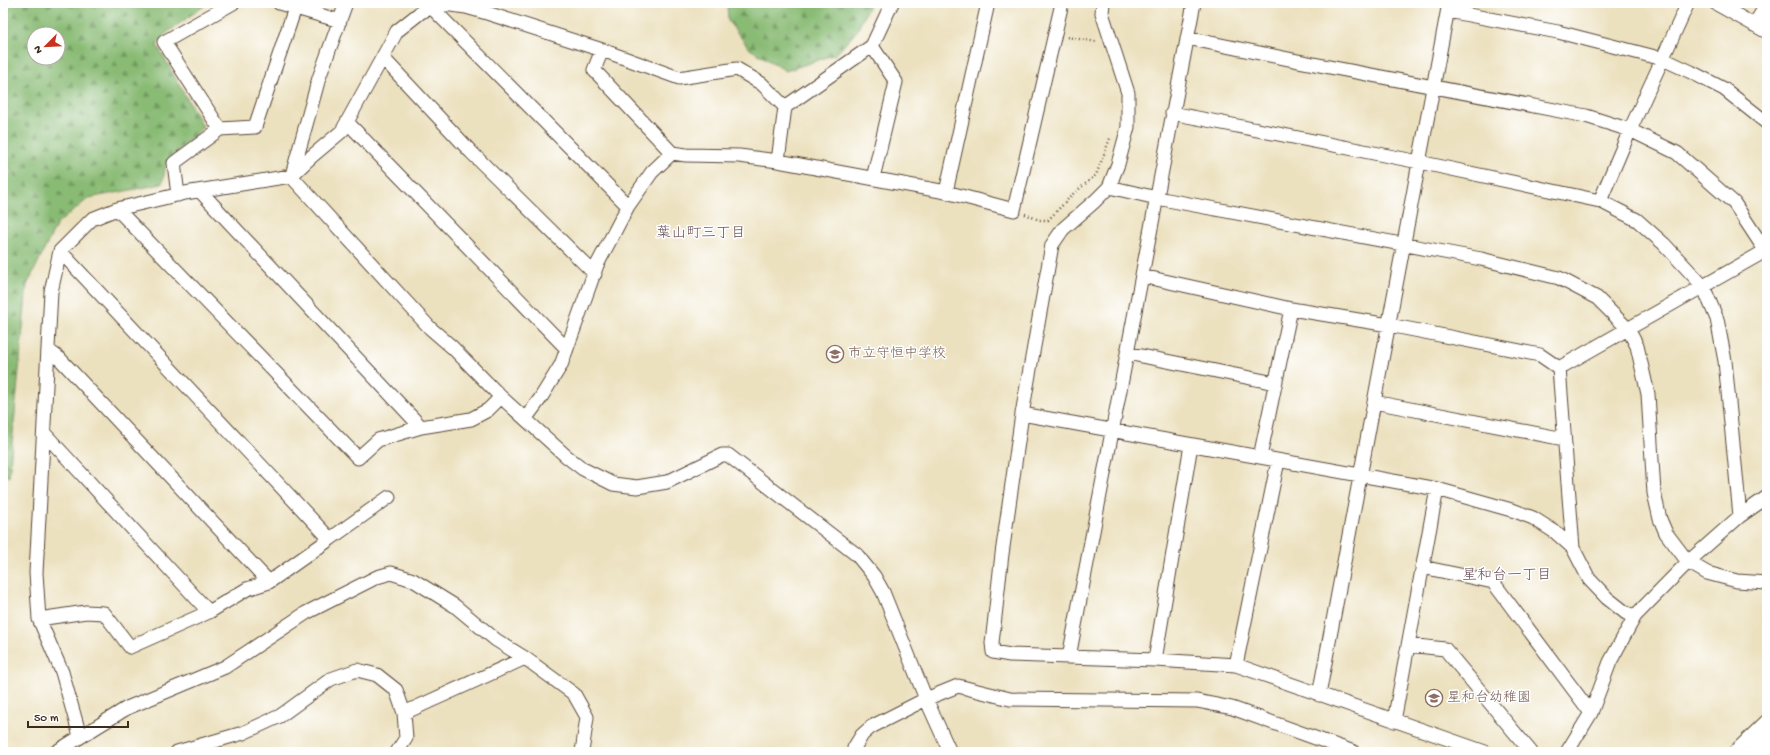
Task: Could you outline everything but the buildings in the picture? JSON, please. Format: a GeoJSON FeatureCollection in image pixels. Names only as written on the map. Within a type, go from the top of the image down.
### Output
{"type":"FeatureCollection","features":[{"type":"Feature","properties":{"kind":"street"},"geometry":{"type":"LineString","coordinates":[[220,130],[164,42],[233,3]]}},
{"type":"Feature","properties":{"kind":"street"},"geometry":{"type":"LineString","coordinates":[[279,3],[340,21]]}},
{"type":"Feature","properties":{"kind":"street"},"geometry":{"type":"LineString","coordinates":[[292,176],[319,78],[346,3]]}},
{"type":"Feature","properties":{"kind":"street"},"geometry":{"type":"LineString","coordinates":[[778,161],[785,107],[872,46],[892,3]]}},
{"type":"Feature","properties":{"kind":"street"},"geometry":{"type":"LineString","coordinates":[[946,192],[988,3]]}},
{"type":"Feature","properties":{"kind":"street"},"geometry":{"type":"LineString","coordinates":[[602,50],[594,70],[672,153],[686,155],[739,156],[778,161],[946,192],[1014,210],[1062,3]]}},
{"type":"Feature","properties":{"kind":"street"},"geometry":{"type":"LineString","coordinates":[[1103,3],[1102,13],[1128,93],[1128,127],[1118,164],[1109,187],[1062,229],[1052,245],[1022,414],[1002,554],[992,649],[993,652],[997,654],[1154,660],[1236,665],[1485,752]]}},
{"type":"Feature","properties":{"kind":"street"},"geometry":{"type":"LineString","coordinates":[[1069,657],[1111,430],[1194,3]]}},
{"type":"Feature","properties":{"kind":"street"},"geometry":{"type":"LineString","coordinates":[[1600,201],[1630,130],[1688,3]]}},
{"type":"Feature","properties":{"kind":"street"},"geometry":{"type":"LineString","coordinates":[[1715,3],[1767,32]]}},
{"type":"Feature","properties":{"kind":"street"},"geometry":{"type":"LineString","coordinates":[[1754,25],[1767,4]]}},
{"type":"Feature","properties":{"kind":"street"},"geometry":{"type":"LineString","coordinates":[[80,736],[62,672],[39,619],[36,573],[51,292],[60,251],[92,219],[117,209],[178,195],[292,176],[310,157],[342,131],[397,31],[421,12],[440,5],[466,7],[602,50],[679,78],[737,69],[762,84],[785,107]]}},
{"type":"Feature","properties":{"kind":"street"},"geometry":{"type":"LineString","coordinates":[[1319,695],[1449,7],[1558,32],[1663,59],[1724,89],[1767,123]]}},
{"type":"Feature","properties":{"kind":"street"},"geometry":{"type":"LineString","coordinates":[[178,195],[174,163],[220,130],[255,127],[295,8]]}},
{"type":"Feature","properties":{"kind":"street"},"geometry":{"type":"LineString","coordinates":[[432,8],[628,206]]}},
{"type":"Feature","properties":{"kind":"street"},"geometry":{"type":"LineString","coordinates":[[1188,38],[1298,61],[1586,116],[1630,130],[1677,153],[1734,203],[1767,251],[1559,368]]}},
{"type":"Feature","properties":{"kind":"street"},"geometry":{"type":"LineString","coordinates":[[872,46],[896,82],[873,178]]}},
{"type":"Feature","properties":{"kind":"street"},"geometry":{"type":"LineString","coordinates":[[383,58],[471,152],[595,274]]}},
{"type":"Feature","properties":{"kind":"street"},"geometry":{"type":"LineString","coordinates":[[1172,113],[1420,162],[1600,201],[1637,220],[1664,244],[1703,286],[1717,319],[1725,361],[1740,516]]}},
{"type":"Feature","properties":{"kind":"street"},"geometry":{"type":"LineString","coordinates":[[347,122],[567,349]]}},
{"type":"Feature","properties":{"kind":"street"},"geometry":{"type":"LineString","coordinates":[[526,418],[556,376],[595,274],[597,265],[628,206],[652,172],[672,153]]}},
{"type":"Feature","properties":{"kind":"street"},"geometry":{"type":"LineString","coordinates":[[292,176],[430,328],[452,347],[501,397],[526,418],[566,456],[583,469],[613,484],[637,487],[667,482],[722,455],[728,455],[734,458],[857,555],[874,576],[883,592],[926,699],[950,752]]}},
{"type":"Feature","properties":{"kind":"street"},"geometry":{"type":"LineString","coordinates":[[1109,187],[1157,198],[1481,259],[1559,278],[1597,298],[1628,329],[1637,346],[1648,394],[1654,493],[1660,519],[1666,533],[1688,562],[1707,573],[1737,581],[1767,583]]}},
{"type":"Feature","properties":{"kind":"street"},"geometry":{"type":"LineString","coordinates":[[200,191],[421,427]]}},
{"type":"Feature","properties":{"kind":"street"},"geometry":{"type":"LineString","coordinates":[[117,209],[358,458],[378,440],[421,427],[471,419],[488,410],[501,397]]}},
{"type":"Feature","properties":{"kind":"street"},"geometry":{"type":"LineString","coordinates":[[60,251],[330,538]]}},
{"type":"Feature","properties":{"kind":"street"},"geometry":{"type":"LineString","coordinates":[[1142,276],[1291,309],[1389,324],[1540,355],[1559,368]]}},
{"type":"Feature","properties":{"kind":"street"},"geometry":{"type":"LineString","coordinates":[[1260,457],[1291,309]]}},
{"type":"Feature","properties":{"kind":"street"},"geometry":{"type":"LineString","coordinates":[[48,350],[60,359],[269,582]]}},
{"type":"Feature","properties":{"kind":"street"},"geometry":{"type":"LineString","coordinates":[[1127,353],[1275,383]]}},
{"type":"Feature","properties":{"kind":"street"},"geometry":{"type":"LineString","coordinates":[[1559,368],[1573,548]]}},
{"type":"Feature","properties":{"kind":"street"},"geometry":{"type":"LineString","coordinates":[[1374,402],[1564,439]]}},
{"type":"Feature","properties":{"kind":"street"},"geometry":{"type":"LineString","coordinates":[[1022,414],[1437,489],[1494,504],[1533,518],[1555,532],[1573,548],[1589,579],[1607,598],[1626,613],[1635,616]]}},
{"type":"Feature","properties":{"kind":"street"},"geometry":{"type":"LineString","coordinates":[[44,433],[209,612]]}},
{"type":"Feature","properties":{"kind":"street"},"geometry":{"type":"LineString","coordinates":[[1154,660],[1191,445]]}},
{"type":"Feature","properties":{"kind":"street"},"geometry":{"type":"LineString","coordinates":[[1236,665],[1278,461]]}},
{"type":"Feature","properties":{"kind":"street"},"geometry":{"type":"LineString","coordinates":[[1394,721],[1437,489]]}},
{"type":"Feature","properties":{"kind":"street"},"geometry":{"type":"LineString","coordinates":[[1566,752],[1591,713],[1610,662],[1635,616],[1688,562],[1740,516],[1767,496]]}},
{"type":"Feature","properties":{"kind":"street"},"geometry":{"type":"LineString","coordinates":[[39,619],[86,612],[104,613],[130,646],[209,612],[247,589],[269,582],[389,497]]}},
{"type":"Feature","properties":{"kind":"street"},"geometry":{"type":"LineString","coordinates":[[1422,567],[1492,582],[1591,713]]}},
{"type":"Feature","properties":{"kind":"street"},"geometry":{"type":"LineString","coordinates":[[56,752],[127,708],[225,667],[306,614],[377,577],[391,573],[413,580],[455,606],[496,640],[525,658],[574,694],[587,718],[582,752]]}},
{"type":"Feature","properties":{"kind":"street"},"geometry":{"type":"LineString","coordinates":[[1408,645],[1445,649],[1531,752]]}},
{"type":"Feature","properties":{"kind":"street"},"geometry":{"type":"LineString","coordinates":[[404,714],[525,658]]}},
{"type":"Feature","properties":{"kind":"street"},"geometry":{"type":"LineString","coordinates":[[177,752],[243,733],[280,716],[331,679],[357,670],[377,675],[396,690],[404,714],[406,738],[396,752]]}},
{"type":"Feature","properties":{"kind":"street"},"geometry":{"type":"LineString","coordinates":[[854,752],[854,748],[862,735],[871,727],[926,699],[958,686],[1010,699],[1197,701],[1232,708],[1354,752]]}},
{"type":"Feature","properties":{"kind":"street"},"geometry":{"type":"LineString","coordinates":[[1735,752],[1767,721]]}},
{"type":"Feature","properties":{"kind":"street"},"geometry":{"type":"LineString","coordinates":[[1755,752],[1755,747],[1767,736]]}},
{"type":"Feature","properties":{"kind":"path"},"geometry":{"type":"LineString","coordinates":[[1055,34],[1097,42],[1100,46]]}},
{"type":"Feature","properties":{"kind":"path"},"geometry":{"type":"LineString","coordinates":[[1014,210],[1039,220],[1048,220],[1096,175],[1112,130]]}},
{"type":"Feature","properties":{"kind":"green space"},"geometry":{"type":"Polygon","coordinates":[[[3,3],[208,3],[165,34],[157,45],[203,127],[167,161],[162,184],[89,198],[57,224],[27,285],[9,477],[3,474],[3,179],[12,171],[3,166],[3,3]]]}},
{"type":"Feature","properties":{"kind":"green space"},"geometry":{"type":"Polygon","coordinates":[[[727,3],[870,3],[857,31],[836,54],[786,71],[750,49],[728,21],[727,3]]]}},
{"type":"Feature","properties":{"kind":"place","name":"市立守恒中学校"},"geometry":{"type":"Point","coordinates":[835,354]}},
{"type":"Feature","properties":{"kind":"place","name":"星和台幼稚園"},"geometry":{"type":"Point","coordinates":[1434,698]}},
{"type":"Feature","properties":{"kind":"district","name":"葉山町三丁目"},"geometry":{"type":"Point","coordinates":[701,234]}},
{"type":"Feature","properties":{"kind":"district","name":"星和台一丁目"},"geometry":{"type":"Point","coordinates":[1507,576]}}]}
